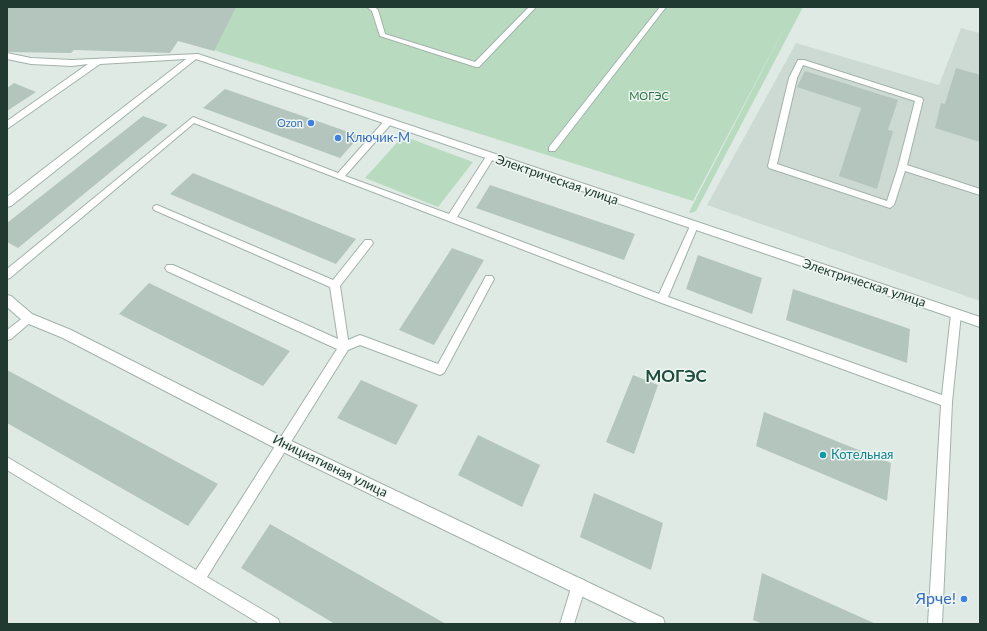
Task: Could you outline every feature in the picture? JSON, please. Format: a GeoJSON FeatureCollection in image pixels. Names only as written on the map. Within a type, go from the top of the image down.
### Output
{"type":"FeatureCollection","features":[{"type":"Feature","properties":{"kind":"street"},"geometry":{"type":"LineString","coordinates":[[7,56],[31,61],[72,63],[98,61]]}},
{"type":"Feature","properties":{"kind":"street"},"geometry":{"type":"LineString","coordinates":[[7,203],[195,56]]}},
{"type":"Feature","properties":{"kind":"street","name":"Электрическая улица"},"geometry":{"type":"LineString","coordinates":[[98,61],[195,56],[980,322]]}},
{"type":"Feature","properties":{"kind":"street"},"geometry":{"type":"LineString","coordinates":[[7,126],[98,61]]}},
{"type":"Feature","properties":{"kind":"street","name":"Инициативная улица"},"geometry":{"type":"LineString","coordinates":[[7,300],[28,318],[67,334],[282,444],[579,585],[657,624]]}},
{"type":"Feature","properties":{"kind":"lane"},"geometry":{"type":"LineString","coordinates":[[370,7],[375,10],[382,35],[476,65],[533,7]]}},
{"type":"Feature","properties":{"kind":"lane"},"geometry":{"type":"LineString","coordinates":[[552,149],[664,7]]}},
{"type":"Feature","properties":{"kind":"lane"},"geometry":{"type":"LineString","coordinates":[[801,62],[919,100],[902,167],[890,205],[772,166],[793,78],[801,62]]}},
{"type":"Feature","properties":{"kind":"lane"},"geometry":{"type":"LineString","coordinates":[[7,275],[193,120],[662,299],[947,402]]}},
{"type":"Feature","properties":{"kind":"lane"},"geometry":{"type":"LineString","coordinates":[[339,176],[389,121]]}},
{"type":"Feature","properties":{"kind":"lane"},"geometry":{"type":"LineString","coordinates":[[451,218],[490,157]]}},
{"type":"Feature","properties":{"kind":"lane"},"geometry":{"type":"LineString","coordinates":[[902,167],[980,192]]}},
{"type":"Feature","properties":{"kind":"lane"},"geometry":{"type":"LineString","coordinates":[[157,208],[335,285]]}},
{"type":"Feature","properties":{"kind":"lane"},"geometry":{"type":"LineString","coordinates":[[662,299],[694,226]]}},
{"type":"Feature","properties":{"kind":"lane"},"geometry":{"type":"LineString","coordinates":[[344,347],[335,285],[368,243]]}},
{"type":"Feature","properties":{"kind":"lane"},"geometry":{"type":"LineString","coordinates":[[170,268],[344,347]]}},
{"type":"Feature","properties":{"kind":"lane"},"geometry":{"type":"LineString","coordinates":[[198,579],[344,347],[360,340],[440,370],[489,279]]}},
{"type":"Feature","properties":{"kind":"lane"},"geometry":{"type":"LineString","coordinates":[[935,624],[947,402],[956,314]]}},
{"type":"Feature","properties":{"kind":"lane"},"geometry":{"type":"LineString","coordinates":[[7,336],[28,318]]}},
{"type":"Feature","properties":{"kind":"lane"},"geometry":{"type":"LineString","coordinates":[[7,463],[272,624]]}},
{"type":"Feature","properties":{"kind":"lane"},"geometry":{"type":"LineString","coordinates":[[567,624],[579,585]]}},
{"type":"Feature","properties":{"kind":"shaded area"},"geometry":{"type":"Polygon","coordinates":[[[961,28],[980,33],[980,301],[707,205],[796,43],[939,85],[961,28]]]}},
{"type":"Feature","properties":{"kind":"green space","name":"МОГЭС"},"geometry":{"type":"Polygon","coordinates":[[[231,7],[803,7],[696,211],[691,213],[689,212],[787,23],[693,201],[207,48],[231,7]]]}},
{"type":"Feature","properties":{"kind":"green space"},"geometry":{"type":"Polygon","coordinates":[[[403,136],[473,162],[438,207],[365,178],[403,136]]]}},
{"type":"Feature","properties":{"kind":"building"},"geometry":{"type":"Polygon","coordinates":[[[7,7],[236,7],[214,51],[178,41],[170,53],[74,50],[71,53],[7,52],[7,7]]]}},
{"type":"Feature","properties":{"kind":"building"},"geometry":{"type":"Polygon","coordinates":[[[956,68],[980,75],[980,142],[935,128],[941,103],[945,104],[956,68]]]}},
{"type":"Feature","properties":{"kind":"building"},"geometry":{"type":"Polygon","coordinates":[[[805,71],[898,100],[888,130],[893,131],[877,189],[839,176],[861,108],[797,87],[805,71]]]}},
{"type":"Feature","properties":{"kind":"building"},"geometry":{"type":"Polygon","coordinates":[[[14,83],[36,92],[7,111],[7,88],[14,83]]]}},
{"type":"Feature","properties":{"kind":"building"},"geometry":{"type":"Polygon","coordinates":[[[225,89],[360,136],[340,158],[203,108],[225,89]]]}},
{"type":"Feature","properties":{"kind":"building"},"geometry":{"type":"Polygon","coordinates":[[[143,116],[168,125],[18,248],[7,242],[7,223],[143,116]]]}},
{"type":"Feature","properties":{"kind":"building"},"geometry":{"type":"Polygon","coordinates":[[[193,173],[356,239],[336,264],[170,194],[193,173]]]}},
{"type":"Feature","properties":{"kind":"building"},"geometry":{"type":"Polygon","coordinates":[[[490,185],[635,234],[624,260],[476,208],[490,185]]]}},
{"type":"Feature","properties":{"kind":"building"},"geometry":{"type":"Polygon","coordinates":[[[452,248],[484,260],[434,345],[399,330],[452,248]]]}},
{"type":"Feature","properties":{"kind":"building"},"geometry":{"type":"Polygon","coordinates":[[[698,255],[762,278],[752,314],[686,289],[698,255]]]}},
{"type":"Feature","properties":{"kind":"building"},"geometry":{"type":"Polygon","coordinates":[[[149,283],[290,351],[263,386],[119,314],[149,283]]]}},
{"type":"Feature","properties":{"kind":"building"},"geometry":{"type":"Polygon","coordinates":[[[793,289],[910,329],[907,363],[786,320],[793,289]]]}},
{"type":"Feature","properties":{"kind":"building"},"geometry":{"type":"Polygon","coordinates":[[[7,370],[218,484],[188,526],[7,423],[7,370]]]}},
{"type":"Feature","properties":{"kind":"building"},"geometry":{"type":"Polygon","coordinates":[[[633,375],[658,385],[634,454],[606,442],[633,375]]]}},
{"type":"Feature","properties":{"kind":"building"},"geometry":{"type":"Polygon","coordinates":[[[361,380],[418,405],[396,445],[337,418],[361,380]]]}},
{"type":"Feature","properties":{"kind":"building","name":"Котельная"},"geometry":{"type":"Polygon","coordinates":[[[764,412],[891,463],[887,501],[756,446],[764,412]]]}},
{"type":"Feature","properties":{"kind":"building"},"geometry":{"type":"Polygon","coordinates":[[[478,435],[540,465],[522,507],[458,475],[478,435]]]}},
{"type":"Feature","properties":{"kind":"building"},"geometry":{"type":"Polygon","coordinates":[[[594,493],[663,523],[651,570],[580,537],[594,493]]]}},
{"type":"Feature","properties":{"kind":"building"},"geometry":{"type":"Polygon","coordinates":[[[270,524],[446,624],[335,624],[241,568],[270,524]]]}},
{"type":"Feature","properties":{"kind":"building"},"geometry":{"type":"Polygon","coordinates":[[[762,573],[876,624],[763,624],[753,620],[762,573]]]}},
{"type":"Feature","properties":{"kind":"place","name":"Ozon"},"geometry":{"type":"Point","coordinates":[311,123]}},
{"type":"Feature","properties":{"kind":"place","name":"Ключик-М"},"geometry":{"type":"Point","coordinates":[338,138]}},
{"type":"Feature","properties":{"kind":"place","name":"Котельная"},"geometry":{"type":"Point","coordinates":[823,455]}},
{"type":"Feature","properties":{"kind":"place","name":"Ярче!"},"geometry":{"type":"Point","coordinates":[964,599]}},
{"type":"Feature","properties":{"kind":"district","name":"МОГЭС"},"geometry":{"type":"Point","coordinates":[676,377]}}]}
